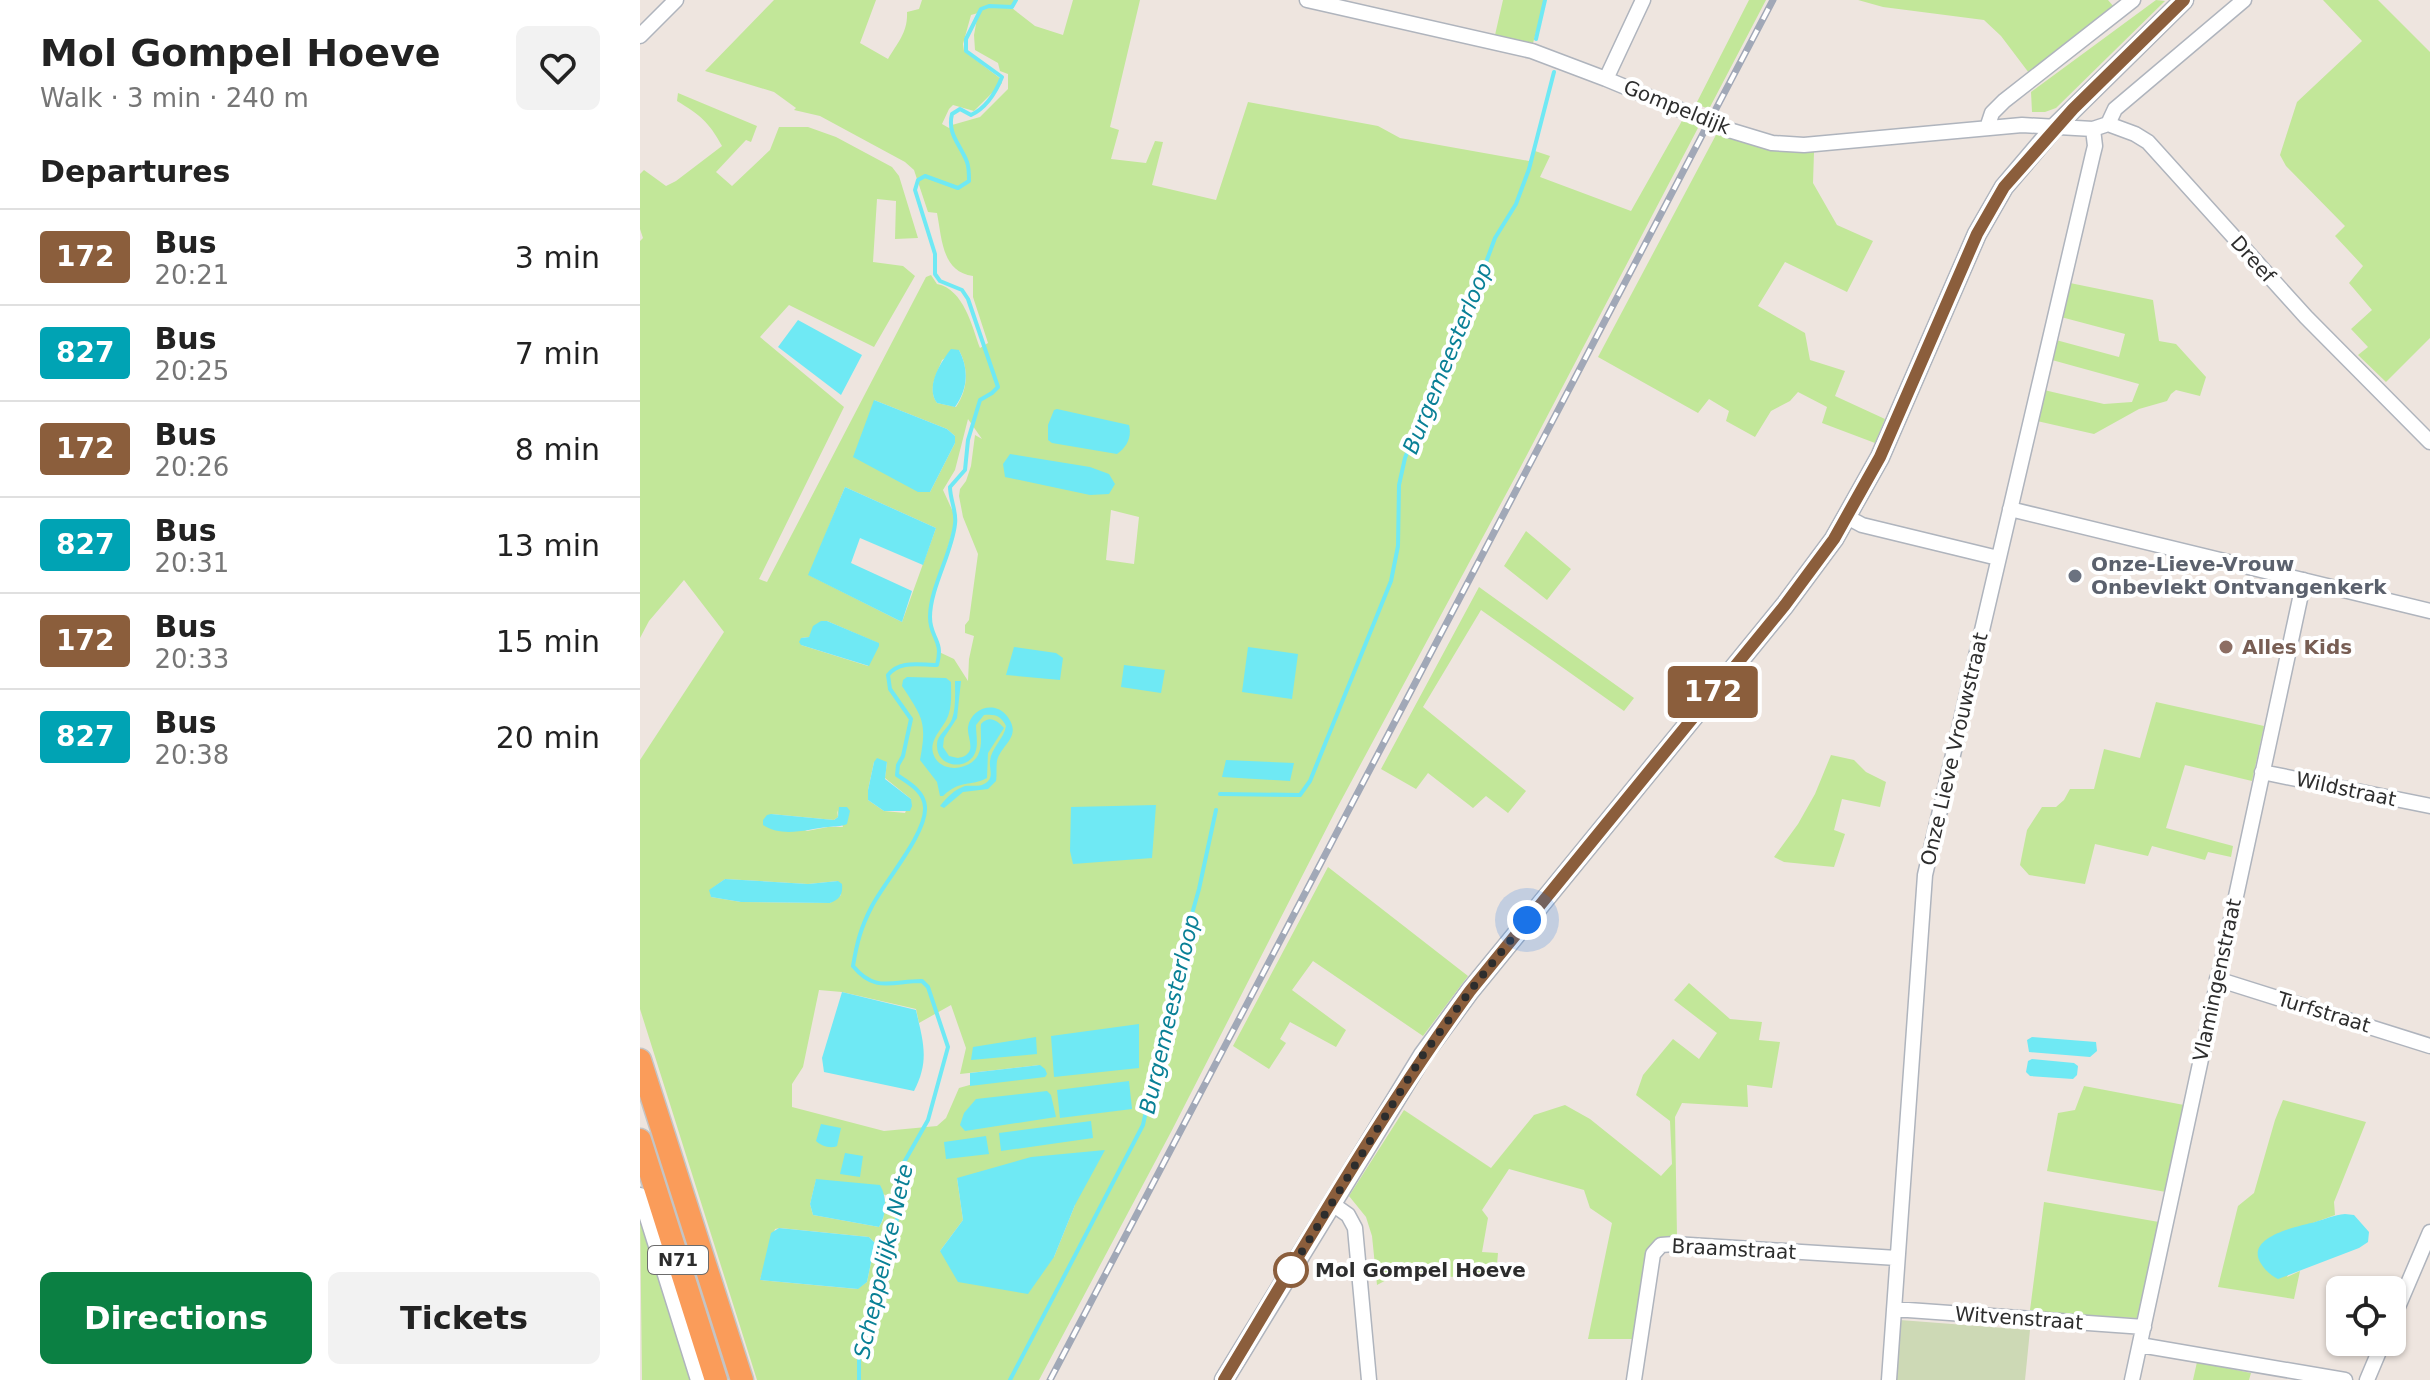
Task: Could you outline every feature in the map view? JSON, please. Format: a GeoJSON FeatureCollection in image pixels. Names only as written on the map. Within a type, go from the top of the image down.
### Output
{"type":"FeatureCollection","features":[{"type":"Feature","properties":{"kind":"highway","name":"N71"},"geometry":{"type":"LineString","coordinates":[[640,1060],[742,1380]]}},
{"type":"Feature","properties":{"kind":"highway","name":"N71"},"geometry":{"type":"LineString","coordinates":[[640,1140],[716,1380]]}},
{"type":"Feature","properties":{"kind":"street"},"geometry":{"type":"LineString","coordinates":[[640,36],[676,0]]}},
{"type":"Feature","properties":{"kind":"street","name":"Gompeldijk"},"geometry":{"type":"LineString","coordinates":[[1307,0],[1532,51],[1729,130],[1772,143],[1804,145],[2022,125],[2055,127]]}},
{"type":"Feature","properties":{"kind":"street"},"geometry":{"type":"LineString","coordinates":[[1606,79],[1643,0]]}},
{"type":"Feature","properties":{"kind":"street"},"geometry":{"type":"LineString","coordinates":[[1987,128],[1992,113],[2004,101],[2133,0]]}},
{"type":"Feature","properties":{"kind":"street"},"geometry":{"type":"LineString","coordinates":[[2055,127],[2093,129],[2108,124],[2115,109],[2244,0]]}},
{"type":"Feature","properties":{"kind":"street"},"geometry":{"type":"LineString","coordinates":[[1224,1380],[1423,1055],[1470,991],[1785,605],[1834,539],[1880,457],[1987,216],[2018,169],[2055,127],[2182,2]]}},
{"type":"Feature","properties":{"kind":"street","name":"Dreef"},"geometry":{"type":"LineString","coordinates":[[2108,124],[2148,142],[2306,317],[2430,442]]}},
{"type":"Feature","properties":{"kind":"street","name":"Onze Lieve Vrouwstraat"},"geometry":{"type":"LineString","coordinates":[[1889,1380],[1925,875],[2095,146],[2093,129]]}},
{"type":"Feature","properties":{"kind":"street"},"geometry":{"type":"LineString","coordinates":[[2010,509],[2430,611]]}},
{"type":"Feature","properties":{"kind":"street"},"geometry":{"type":"LineString","coordinates":[[1847,517],[1862,525],[1998,558]]}},
{"type":"Feature","properties":{"kind":"street","name":"Vlamingenstraat"},"geometry":{"type":"LineString","coordinates":[[2132,1380],[2304,580]]}},
{"type":"Feature","properties":{"kind":"street","name":"Wildstraat"},"geometry":{"type":"LineString","coordinates":[[2262,772],[2430,806]]}},
{"type":"Feature","properties":{"kind":"street","name":"Turfstraat"},"geometry":{"type":"LineString","coordinates":[[2217,979],[2430,1046]]}},
{"type":"Feature","properties":{"kind":"street"},"geometry":{"type":"LineString","coordinates":[[640,1195],[698,1380]]}},
{"type":"Feature","properties":{"kind":"street"},"geometry":{"type":"LineString","coordinates":[[1331,1203],[1348,1215],[1355,1228],[1369,1380]]}},
{"type":"Feature","properties":{"kind":"street"},"geometry":{"type":"LineString","coordinates":[[2406,1288],[2430,1232]]}},
{"type":"Feature","properties":{"kind":"street","name":"Braamstraat"},"geometry":{"type":"LineString","coordinates":[[1634,1380],[1653,1254],[1661,1245],[1897,1258]]}},
{"type":"Feature","properties":{"kind":"street","name":"Witvenstraat"},"geometry":{"type":"LineString","coordinates":[[1894,1309],[2144,1327]]}},
{"type":"Feature","properties":{"kind":"street"},"geometry":{"type":"LineString","coordinates":[[2140,1345],[2345,1380]]}},
{"type":"Feature","properties":{"kind":"street"},"geometry":{"type":"LineString","coordinates":[[2367,1380],[2377,1356]]}},
{"type":"Feature","properties":{"kind":"green space"},"geometry":{"type":"Polygon","coordinates":[[[774,0],[876,0],[860,43],[888,59],[904,31],[907,12],[919,9],[922,0],[1014,0],[1012,8],[1035,26],[1063,35],[1073,0],[1140,0],[1110,127],[1119,130],[1111,159],[1146,163],[1155,141],[1163,142],[1152,185],[1216,200],[1248,102],[1378,126],[1400,138],[1529,161],[1535,151],[1550,156],[1540,177],[1631,211],[1683,119],[1699,126],[1336,810],[1171,1132],[1039,1380],[757,1380],[640,1009],[640,760],[724,632],[684,580],[649,621],[640,638],[640,241],[643,238],[640,229],[640,174],[644,170],[666,186],[722,146],[703,120],[677,101],[678,93],[757,126],[751,142],[746,140],[716,172],[732,186],[770,150],[779,127],[808,127],[836,137],[892,167],[899,176],[918,238],[895,239],[896,201],[877,199],[873,262],[903,266],[915,276],[874,347],[789,305],[760,337],[844,407],[759,579],[767,582],[926,277],[931,275],[937,284],[954,293],[966,310],[980,348],[988,343],[973,297],[973,276],[955,268],[949,261],[942,243],[937,213],[928,212],[914,170],[905,162],[820,116],[794,110],[796,108],[774,92],[705,71],[774,0]],[[978,13],[971,15],[964,51],[1001,79],[1002,83],[974,111],[953,105],[942,124],[949,128],[980,117],[1008,89],[1008,74],[1000,71],[998,63],[975,50],[978,13]],[[959,350],[942,360],[933,387],[934,398],[937,403],[956,407],[966,379],[959,350]],[[874,400],[930,492],[955,443],[955,436],[947,429],[874,400]],[[968,419],[955,470],[943,490],[954,514],[954,526],[930,617],[939,652],[954,659],[968,681],[974,636],[965,633],[965,625],[969,620],[978,554],[963,517],[959,496],[971,466],[975,435],[982,439],[968,419]],[[845,487],[809,575],[902,622],[936,528],[845,487]],[[1111,510],[1106,560],[1134,564],[1139,517],[1111,510]],[[827,621],[809,637],[801,638],[801,645],[868,666],[878,643],[827,621]],[[874,762],[868,800],[884,811],[905,813],[911,799],[885,778],[887,762],[874,762]],[[837,810],[838,817],[834,820],[771,814],[807,831],[843,827],[837,810]],[[725,879],[710,890],[711,897],[741,902],[830,903],[841,895],[838,881],[808,884],[725,879]],[[819,990],[803,1067],[792,1084],[792,1107],[884,1131],[937,1126],[946,1118],[959,1088],[1040,1065],[960,1074],[966,1048],[951,1005],[919,1023],[916,1009],[842,992],[819,990]],[[957,1178],[963,1220],[940,1251],[1054,1257],[1075,1205],[957,1178]],[[816,1180],[810,1204],[813,1215],[879,1227],[883,1220],[886,1195],[816,1180]],[[775,1229],[760,1280],[857,1289],[867,1282],[875,1243],[869,1237],[775,1229]]]}},
{"type":"Feature","properties":{"kind":"green space"},"geometry":{"type":"Polygon","coordinates":[[[1503,0],[1545,0],[1533,43],[1495,35],[1503,0]]]}},
{"type":"Feature","properties":{"kind":"green space"},"geometry":{"type":"Polygon","coordinates":[[[1749,0],[1766,0],[1709,109],[1696,104],[1749,0]]]}},
{"type":"Feature","properties":{"kind":"green space"},"geometry":{"type":"Polygon","coordinates":[[[1858,0],[2108,0],[2114,7],[2029,73],[2001,36],[1984,20],[1883,7],[1858,0]]]}},
{"type":"Feature","properties":{"kind":"green space"},"geometry":{"type":"Polygon","coordinates":[[[2156,0],[2165,1],[2056,108],[2032,112],[2031,92],[2156,0]]]}},
{"type":"Feature","properties":{"kind":"green space"},"geometry":{"type":"Polygon","coordinates":[[[2323,0],[2378,0],[2430,52],[2430,338],[2386,382],[2358,355],[2368,347],[2351,329],[2372,310],[2349,283],[2363,266],[2335,236],[2345,226],[2286,166],[2280,155],[2297,102],[2362,41],[2323,0]]]}},
{"type":"Feature","properties":{"kind":"green space"},"geometry":{"type":"Polygon","coordinates":[[[1717,133],[1764,149],[1814,152],[1813,183],[1837,225],[1873,241],[1847,292],[1785,262],[1758,306],[1805,333],[1810,360],[1845,371],[1835,396],[1885,419],[1875,443],[1822,423],[1827,407],[1798,392],[1790,401],[1771,411],[1755,437],[1726,421],[1729,411],[1709,399],[1698,413],[1598,357],[1717,133]]]}},
{"type":"Feature","properties":{"kind":"green space"},"geometry":{"type":"Polygon","coordinates":[[[2070,283],[2153,300],[2159,341],[2176,344],[2206,377],[2200,396],[2176,390],[2167,401],[2139,409],[2094,434],[2037,421],[2044,390],[2104,404],[2132,402],[2139,384],[2052,360],[2056,340],[2119,357],[2125,334],[2061,317],[2070,283]]]}},
{"type":"Feature","properties":{"kind":"green space"},"geometry":{"type":"Polygon","coordinates":[[[1526,531],[1571,569],[1547,600],[1504,566],[1526,531]]]}},
{"type":"Feature","properties":{"kind":"green space"},"geometry":{"type":"Polygon","coordinates":[[[1479,587],[1634,698],[1624,711],[1481,610],[1423,707],[1526,791],[1508,813],[1486,796],[1473,808],[1428,773],[1416,789],[1381,769],[1479,587]]]}},
{"type":"Feature","properties":{"kind":"green space"},"geometry":{"type":"Polygon","coordinates":[[[2156,702],[2264,726],[2252,781],[2185,765],[2166,828],[2233,846],[2231,857],[2208,852],[2205,860],[2152,846],[2148,856],[2095,844],[2085,884],[2029,875],[2020,865],[2027,830],[2042,807],[2056,807],[2070,789],[2094,789],[2104,749],[2140,758],[2156,702]]]}},
{"type":"Feature","properties":{"kind":"green space"},"geometry":{"type":"Polygon","coordinates":[[[1831,755],[1854,760],[1866,772],[1886,782],[1880,807],[1842,799],[1834,830],[1845,834],[1834,867],[1784,862],[1774,857],[1815,794],[1831,755]]]}},
{"type":"Feature","properties":{"kind":"green space"},"geometry":{"type":"Polygon","coordinates":[[[1328,867],[1468,976],[1423,1036],[1313,961],[1292,990],[1346,1030],[1336,1047],[1290,1022],[1280,1039],[1286,1043],[1269,1069],[1233,1046],[1328,867]]]}},
{"type":"Feature","properties":{"kind":"green space"},"geometry":{"type":"Polygon","coordinates":[[[1689,983],[1730,1019],[1762,1022],[1759,1040],[1780,1042],[1772,1088],[1747,1085],[1748,1107],[1682,1103],[1675,1117],[1677,1237],[1658,1240],[1646,1253],[1633,1339],[1588,1339],[1612,1223],[1590,1208],[1584,1190],[1509,1169],[1482,1210],[1488,1218],[1482,1252],[1498,1253],[1496,1276],[1390,1278],[1377,1285],[1372,1236],[1366,1217],[1349,1196],[1404,1110],[1491,1168],[1534,1115],[1565,1105],[1590,1119],[1661,1176],[1672,1164],[1670,1121],[1636,1095],[1643,1075],[1673,1039],[1699,1059],[1717,1033],[1674,1000],[1689,983]]]}},
{"type":"Feature","properties":{"kind":"green space"},"geometry":{"type":"Polygon","coordinates":[[[2084,1086],[2184,1105],[2166,1192],[2047,1171],[2058,1113],[2075,1110],[2084,1086]]]}},
{"type":"Feature","properties":{"kind":"green space"},"geometry":{"type":"Polygon","coordinates":[[[2283,1100],[2366,1122],[2334,1202],[2335,1215],[2313,1223],[2287,1277],[2300,1271],[2294,1299],[2218,1287],[2238,1206],[2254,1193],[2283,1100]]]}},
{"type":"Feature","properties":{"kind":"green space"},"geometry":{"type":"Polygon","coordinates":[[[2044,1202],[2159,1222],[2137,1318],[2030,1310],[2044,1202]]]}},
{"type":"Feature","properties":{"kind":"green space"},"geometry":{"type":"Polygon","coordinates":[[[640,1212],[694,1380],[642,1380],[640,1212]]]}},
{"type":"Feature","properties":{"kind":"green space"},"geometry":{"type":"Polygon","coordinates":[[[1900,1320],[2030,1330],[2025,1380],[1895,1380],[1900,1320]]]}},
{"type":"Feature","properties":{"kind":"green space"},"geometry":{"type":"Polygon","coordinates":[[[2197,1362],[2251,1373],[2249,1380],[2193,1380],[2197,1362]]]}},
{"type":"Feature","properties":{"kind":"water"},"geometry":{"type":"Polygon","coordinates":[[[798,320],[862,355],[841,395],[778,347],[798,320]]]}},
{"type":"Feature","properties":{"kind":"water"},"geometry":{"type":"Polygon","coordinates":[[[951,349],[959,350],[966,372],[963,393],[955,407],[937,403],[933,390],[939,368],[951,349]]]}},
{"type":"Feature","properties":{"kind":"water"},"geometry":{"type":"Polygon","coordinates":[[[874,400],[947,429],[955,436],[955,443],[930,492],[918,492],[853,457],[874,400]]]}},
{"type":"Feature","properties":{"kind":"water"},"geometry":{"type":"Polygon","coordinates":[[[1057,409],[1129,425],[1128,441],[1117,454],[1052,443],[1048,440],[1048,425],[1057,409]]]}},
{"type":"Feature","properties":{"kind":"water"},"geometry":{"type":"Polygon","coordinates":[[[1010,454],[1090,467],[1109,474],[1115,484],[1109,494],[1090,495],[1005,477],[1003,464],[1010,454]]]}},
{"type":"Feature","properties":{"kind":"water"},"geometry":{"type":"Polygon","coordinates":[[[845,487],[936,528],[923,565],[860,538],[851,563],[912,591],[902,622],[808,575],[845,487]]]}},
{"type":"Feature","properties":{"kind":"water"},"geometry":{"type":"Polygon","coordinates":[[[821,621],[879,643],[869,666],[801,645],[801,638],[809,637],[813,626],[821,621]]]}},
{"type":"Feature","properties":{"kind":"water"},"geometry":{"type":"Polygon","coordinates":[[[1014,647],[1056,653],[1063,658],[1060,680],[1006,675],[1014,647]]]}},
{"type":"Feature","properties":{"kind":"water"},"geometry":{"type":"Polygon","coordinates":[[[1248,647],[1298,654],[1292,699],[1242,692],[1248,647]]]}},
{"type":"Feature","properties":{"kind":"water"},"geometry":{"type":"Polygon","coordinates":[[[1124,665],[1165,670],[1161,693],[1121,687],[1124,665]]]}},
{"type":"Feature","properties":{"kind":"water"},"geometry":{"type":"Polygon","coordinates":[[[907,677],[946,678],[951,682],[949,713],[932,748],[941,764],[955,768],[974,760],[980,751],[981,724],[984,721],[993,720],[1004,728],[988,753],[987,778],[960,785],[940,796],[937,782],[920,760],[922,721],[902,686],[907,677]]]}},
{"type":"Feature","properties":{"kind":"water"},"geometry":{"type":"Polygon","coordinates":[[[955,681],[961,681],[957,718],[944,738],[943,747],[949,756],[958,758],[969,752],[970,720],[984,708],[1002,711],[1013,730],[997,761],[996,781],[988,789],[963,792],[944,808],[940,806],[958,789],[987,782],[991,774],[991,756],[1006,726],[998,716],[984,715],[976,725],[977,747],[973,757],[961,764],[942,759],[938,754],[937,742],[953,715],[955,681]]]}},
{"type":"Feature","properties":{"kind":"water"},"geometry":{"type":"Polygon","coordinates":[[[877,758],[887,762],[885,779],[911,799],[910,811],[884,811],[868,800],[877,758]]]}},
{"type":"Feature","properties":{"kind":"water"},"geometry":{"type":"Polygon","coordinates":[[[1226,760],[1294,763],[1290,781],[1222,777],[1226,760]]]}},
{"type":"Feature","properties":{"kind":"water"},"geometry":{"type":"Polygon","coordinates":[[[1156,805],[1152,858],[1073,864],[1070,851],[1071,807],[1156,805]]]}},
{"type":"Feature","properties":{"kind":"water"},"geometry":{"type":"Polygon","coordinates":[[[839,807],[847,807],[850,811],[847,824],[842,826],[787,832],[763,825],[763,820],[771,814],[834,820],[838,817],[839,807]]]}},
{"type":"Feature","properties":{"kind":"water"},"geometry":{"type":"Polygon","coordinates":[[[725,879],[808,884],[838,881],[842,884],[842,891],[830,903],[741,902],[711,897],[709,890],[725,879]]]}},
{"type":"Feature","properties":{"kind":"water"},"geometry":{"type":"Polygon","coordinates":[[[842,992],[916,1010],[924,1060],[914,1091],[824,1072],[822,1058],[842,992]]]}},
{"type":"Feature","properties":{"kind":"water"},"geometry":{"type":"Polygon","coordinates":[[[1139,1024],[1139,1068],[1054,1077],[1051,1036],[1139,1024]]]}},
{"type":"Feature","properties":{"kind":"water"},"geometry":{"type":"Polygon","coordinates":[[[1036,1037],[1037,1054],[971,1060],[973,1047],[1036,1037]]]}},
{"type":"Feature","properties":{"kind":"water"},"geometry":{"type":"Polygon","coordinates":[[[2032,1037],[2096,1042],[2097,1051],[2090,1057],[2029,1052],[2027,1040],[2032,1037]]]}},
{"type":"Feature","properties":{"kind":"water"},"geometry":{"type":"Polygon","coordinates":[[[2028,1061],[2074,1063],[2078,1066],[2077,1075],[2073,1079],[2030,1076],[2026,1072],[2028,1061]]]}},
{"type":"Feature","properties":{"kind":"water"},"geometry":{"type":"Polygon","coordinates":[[[1040,1065],[1045,1069],[1045,1077],[970,1086],[970,1073],[1040,1065]]]}},
{"type":"Feature","properties":{"kind":"water"},"geometry":{"type":"Polygon","coordinates":[[[1129,1081],[1132,1109],[1060,1118],[1057,1090],[1129,1081]]]}},
{"type":"Feature","properties":{"kind":"water"},"geometry":{"type":"Polygon","coordinates":[[[1047,1091],[1051,1095],[1056,1117],[965,1131],[960,1125],[964,1113],[976,1099],[1047,1091]]]}},
{"type":"Feature","properties":{"kind":"water"},"geometry":{"type":"Polygon","coordinates":[[[1091,1121],[1093,1138],[1001,1151],[999,1133],[1091,1121]]]}},
{"type":"Feature","properties":{"kind":"water"},"geometry":{"type":"Polygon","coordinates":[[[821,1124],[841,1128],[837,1146],[826,1146],[816,1141],[821,1124]]]}},
{"type":"Feature","properties":{"kind":"water"},"geometry":{"type":"Polygon","coordinates":[[[986,1136],[989,1154],[946,1159],[944,1142],[986,1136]]]}},
{"type":"Feature","properties":{"kind":"water"},"geometry":{"type":"Polygon","coordinates":[[[1105,1150],[1075,1205],[1054,1257],[1028,1294],[958,1282],[940,1251],[963,1220],[957,1178],[1031,1157],[1105,1150]]]}},
{"type":"Feature","properties":{"kind":"water"},"geometry":{"type":"Polygon","coordinates":[[[845,1153],[863,1156],[860,1177],[840,1174],[845,1153]]]}},
{"type":"Feature","properties":{"kind":"water"},"geometry":{"type":"Polygon","coordinates":[[[816,1179],[880,1185],[885,1206],[879,1227],[813,1215],[810,1204],[816,1179]]]}},
{"type":"Feature","properties":{"kind":"water"},"geometry":{"type":"Polygon","coordinates":[[[2345,1214],[2354,1215],[2369,1232],[2368,1242],[2359,1248],[2278,1279],[2260,1262],[2258,1253],[2267,1239],[2287,1230],[2345,1214]]]}},
{"type":"Feature","properties":{"kind":"water"},"geometry":{"type":"Polygon","coordinates":[[[779,1228],[869,1237],[875,1243],[867,1282],[858,1289],[760,1280],[771,1233],[779,1228]]]}},
{"type":"Feature","properties":{"kind":"waterway","name":"Scheppelijke Nete"},"geometry":{"type":"LineString","coordinates":[[859,1380],[859,1349],[878,1304],[899,1210],[898,1183],[902,1166],[928,1120],[948,1047],[928,987],[922,981],[877,983],[853,966],[868,914],[913,843],[924,818],[922,796],[897,775],[911,719],[890,689],[888,675],[904,665],[937,665],[939,650],[930,617],[933,594],[955,524],[950,487],[965,470],[968,440],[980,400],[998,387],[968,299],[962,290],[940,281],[935,274],[935,254],[915,190],[918,180],[925,176],[958,188],[969,181],[967,162],[953,133],[952,114],[960,109],[971,115],[976,112],[990,99],[1002,77],[966,51],[966,39],[981,9],[989,6],[1012,7],[1016,0]]}},
{"type":"Feature","properties":{"kind":"waterway","name":"Burgemeesterloop"},"geometry":{"type":"LineString","coordinates":[[1536,39],[1545,0]]}},
{"type":"Feature","properties":{"kind":"waterway","name":"Burgemeesterloop"},"geometry":{"type":"LineString","coordinates":[[1220,794],[1300,795],[1310,781],[1391,581],[1398,546],[1399,485],[1405,458],[1467,298],[1495,238],[1516,204],[1529,169],[1554,72]]}},
{"type":"Feature","properties":{"kind":"waterway","name":"Burgemeesterloop"},"geometry":{"type":"LineString","coordinates":[[1010,1380],[1143,1125],[1216,810]]}},
{"type":"Feature","properties":{"kind":"railway"},"geometry":{"type":"LineString","coordinates":[[1050,1380],[1773,0]]}},
{"type":"Feature","properties":{"kind":"bus line","name":"172"},"geometry":{"type":"LineString","coordinates":[[1224,1380],[1438,1034],[1785,605],[1834,539],[1880,457],[1977,234],[2004,187],[2055,127],[2184,0]]}},
{"type":"Feature","properties":{"kind":"place","name":"Onze-Lieve-Vrouw Onbevlekt Ontvangenkerk"},"geometry":{"type":"Point","coordinates":[2075,576]}},
{"type":"Feature","properties":{"kind":"place","name":"Alles Kids"},"geometry":{"type":"Point","coordinates":[2226,647]}},
{"type":"Feature","properties":{"kind":"place","name":"Mol Gompel Hoeve"},"geometry":{"type":"Point","coordinates":[1291,1270]}},
{"type":"Feature","properties":{"kind":"route"},"geometry":{"type":"LineString","coordinates":[[1291,1270],[1285,1279],[1423,1055],[1527,920]]}}]}
